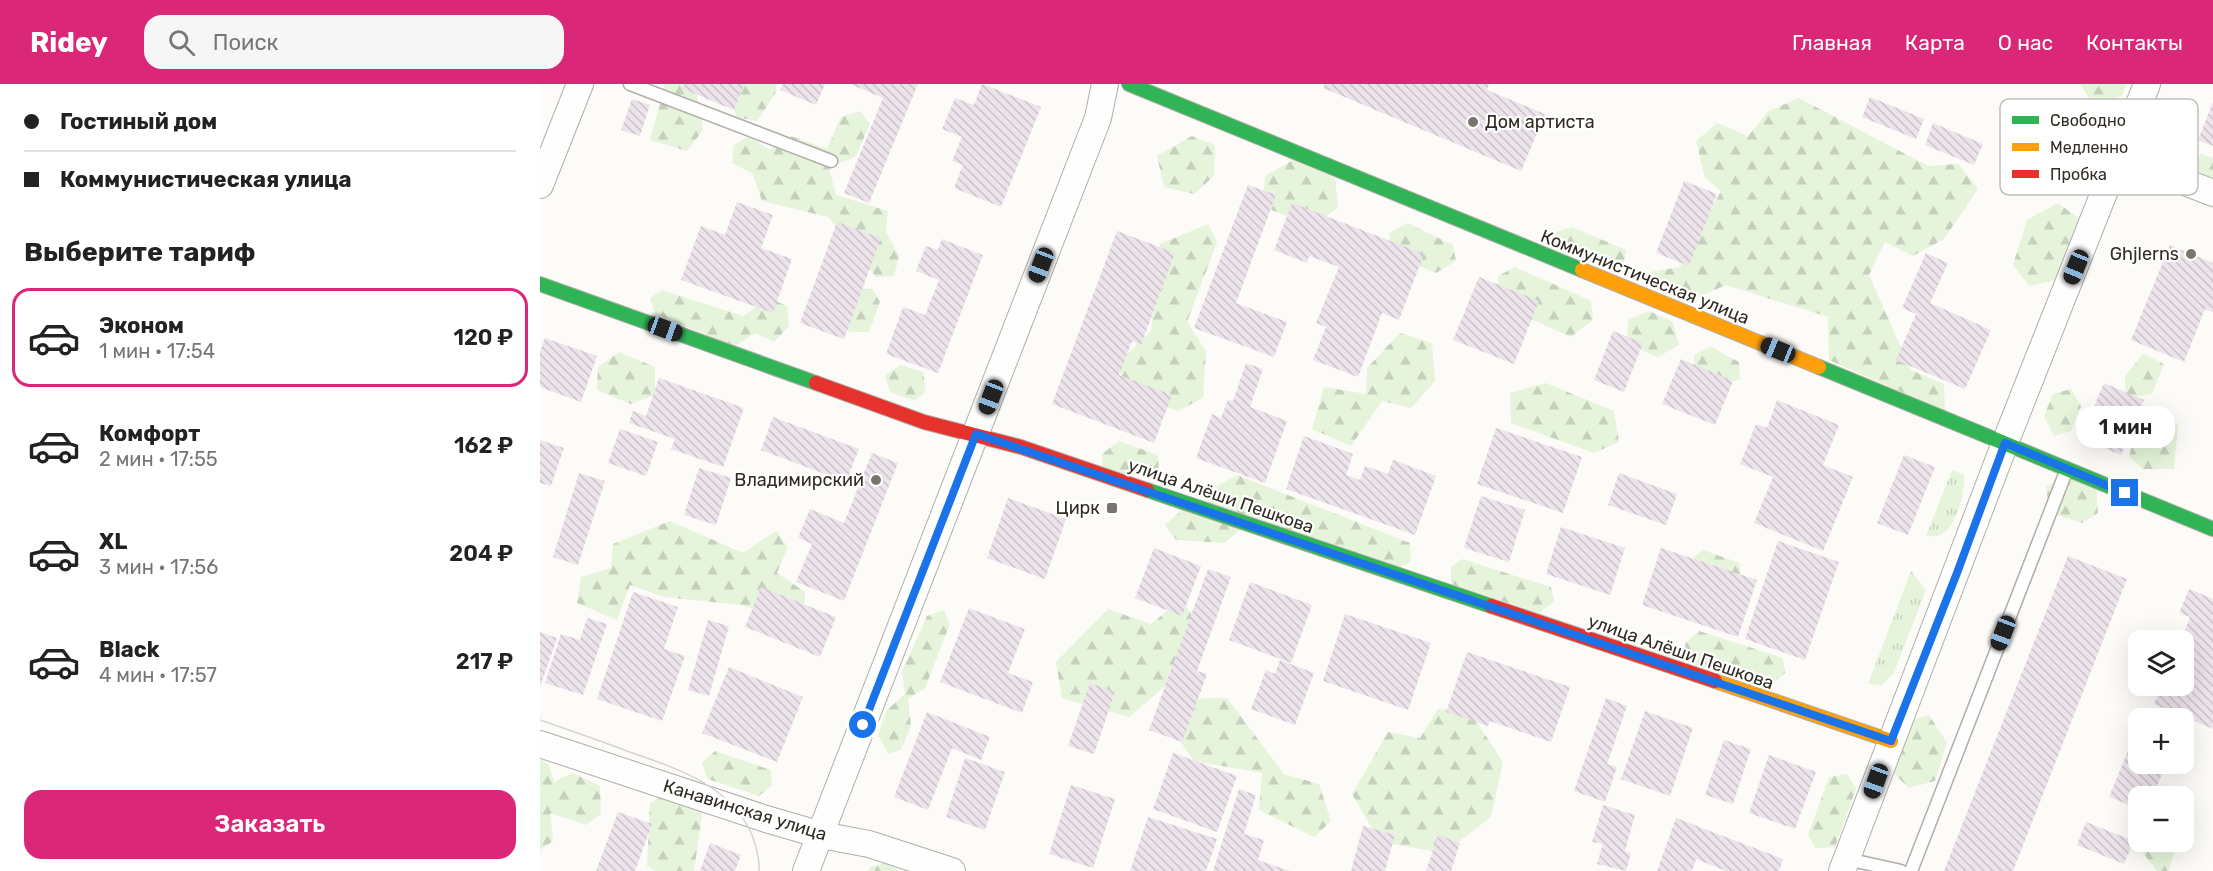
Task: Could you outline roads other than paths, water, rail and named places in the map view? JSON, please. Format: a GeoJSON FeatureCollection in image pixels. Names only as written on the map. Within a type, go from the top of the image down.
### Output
{"type":"FeatureCollection","features":[{"type":"Feature","properties":{"kind":"street"},"geometry":{"type":"LineString","coordinates":[[540,185],[580,84]]}},
{"type":"Feature","properties":{"kind":"street"},"geometry":{"type":"LineString","coordinates":[[806,871],[1098,118],[1105,84]]}},
{"type":"Feature","properties":{"kind":"street","name":"Коммунистическая улица"},"geometry":{"type":"LineString","coordinates":[[1129,84],[2213,529]]}},
{"type":"Feature","properties":{"kind":"street"},"geometry":{"type":"LineString","coordinates":[[2141,99],[2147,84]]}},
{"type":"Feature","properties":{"kind":"street"},"geometry":{"type":"LineString","coordinates":[[2198,187],[2213,193]]}},
{"type":"Feature","properties":{"kind":"street"},"geometry":{"type":"LineString","coordinates":[[1845,865],[2005,443],[2105,195]]}},
{"type":"Feature","properties":{"kind":"street","name":"улица Алёши Пешкова"},"geometry":{"type":"LineString","coordinates":[[540,284],[924,422],[976,434],[1891,741]]}},
{"type":"Feature","properties":{"kind":"street","name":"Канавинская улица"},"geometry":{"type":"LineString","coordinates":[[540,744],[738,810],[820,835],[869,844],[952,871]]}},
{"type":"Feature","properties":{"kind":"lane"},"geometry":{"type":"LineString","coordinates":[[630,84],[831,161]]}},
{"type":"Feature","properties":{"kind":"lane"},"geometry":{"type":"LineString","coordinates":[[1911,871],[2067,469]]}},
{"type":"Feature","properties":{"kind":"lane"},"geometry":{"type":"LineString","coordinates":[[1845,865],[1901,871]]}},
{"type":"Feature","properties":{"kind":"tram line"},"geometry":{"type":"LineString","coordinates":[[540,720],[664,764],[715,790],[742,817],[752,835],[759,871]]}},
{"type":"Feature","properties":{"kind":"place","name":"Дом артиста"},"geometry":{"type":"Point","coordinates":[1473,122]}},
{"type":"Feature","properties":{"kind":"place","name":"Ghjlerns"},"geometry":{"type":"Point","coordinates":[2191,254]}},
{"type":"Feature","properties":{"kind":"place","name":"Владимирский"},"geometry":{"type":"Point","coordinates":[876,480]}},
{"type":"Feature","properties":{"kind":"place","name":"Цирк"},"geometry":{"type":"Point","coordinates":[1112,508]}}]}
